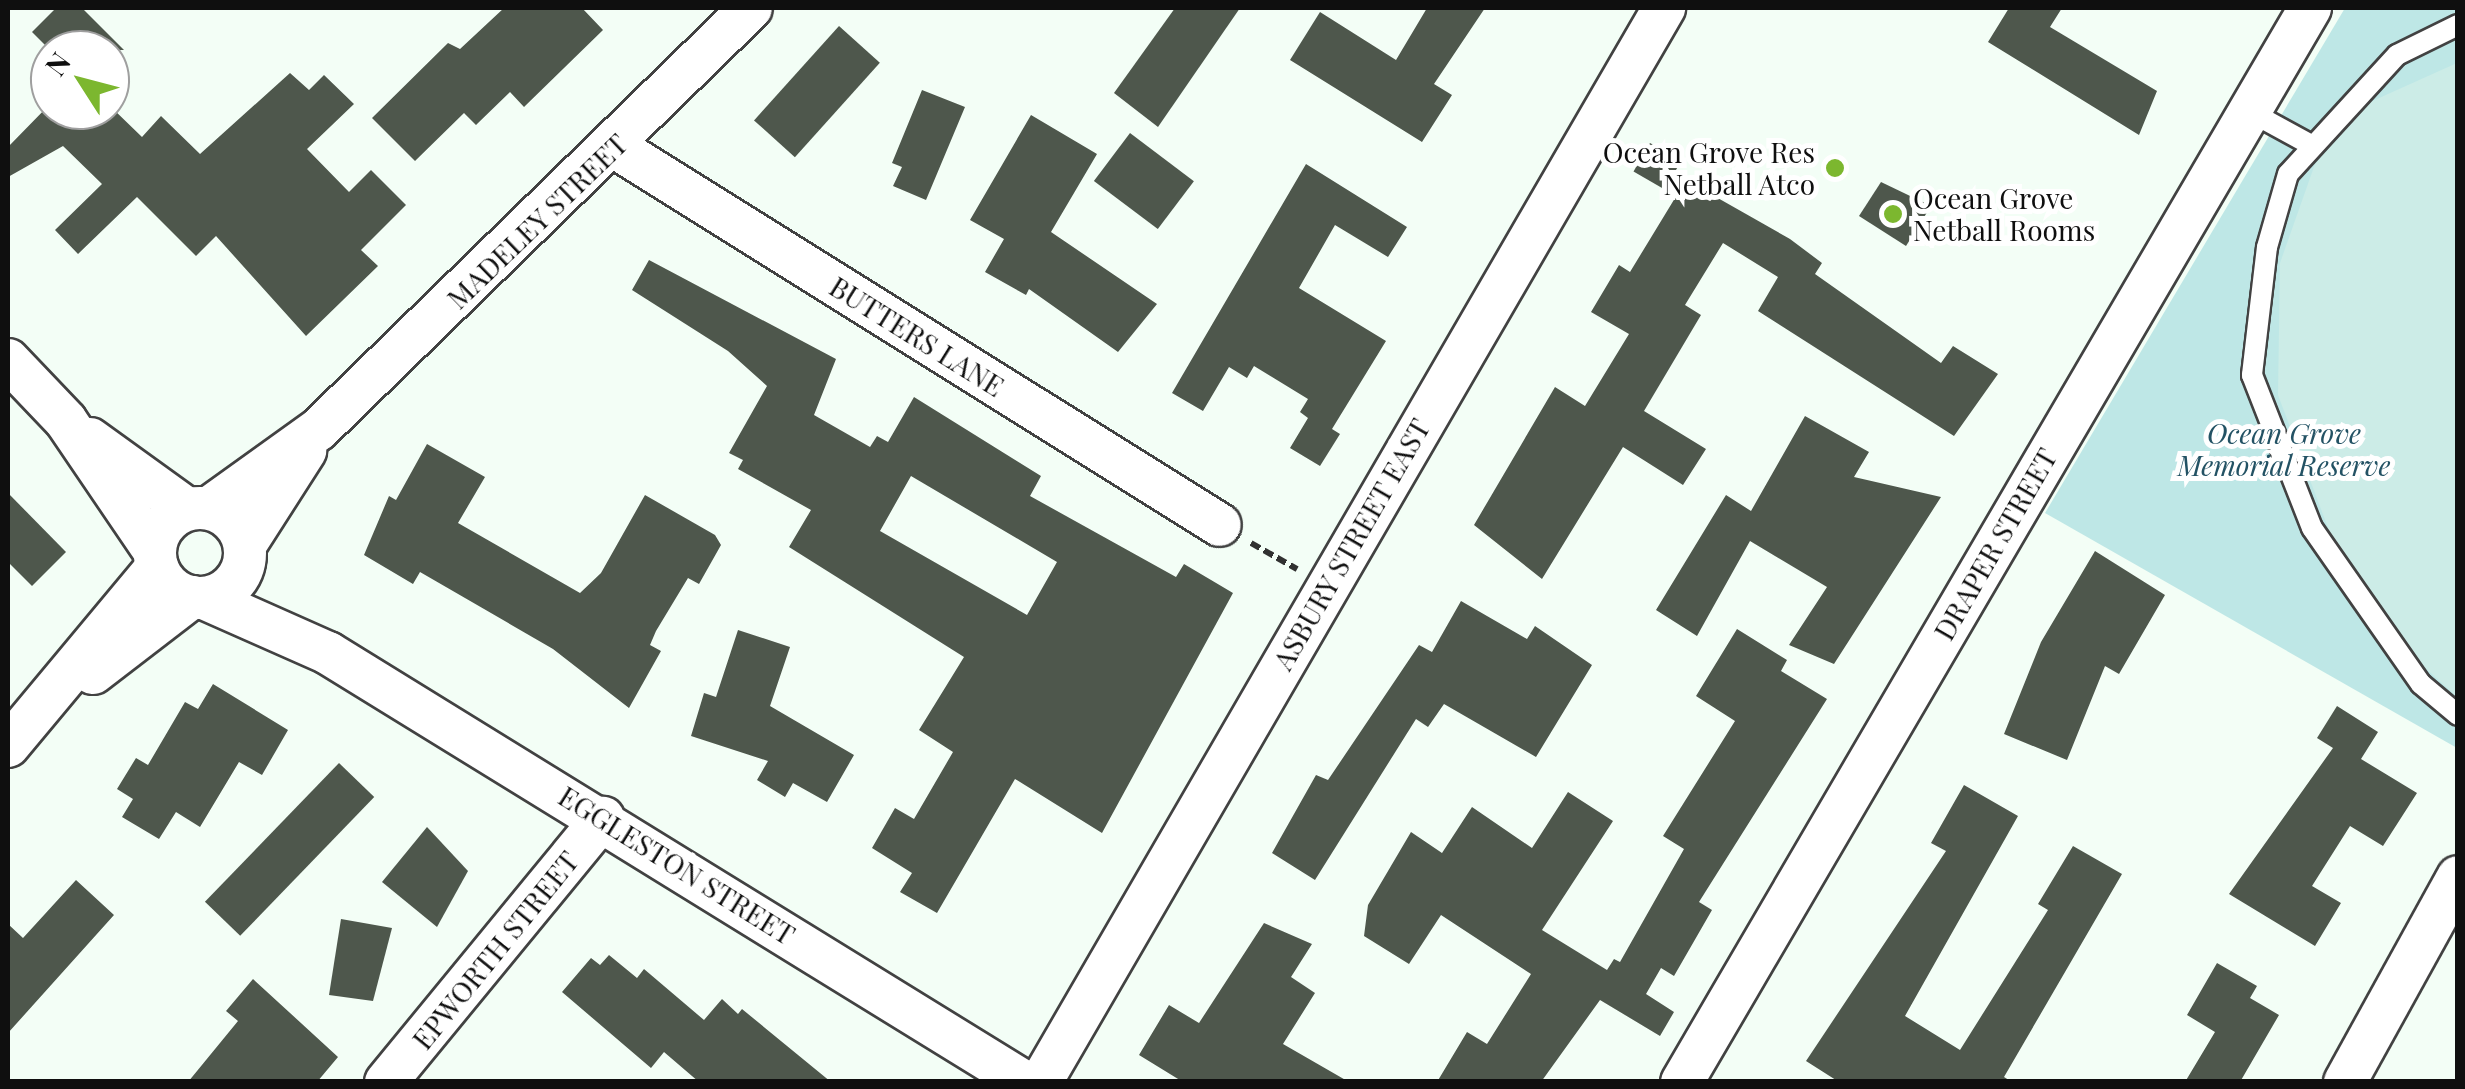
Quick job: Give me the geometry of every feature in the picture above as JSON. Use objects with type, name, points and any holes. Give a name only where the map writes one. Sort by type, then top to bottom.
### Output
[{"type":"street","name":"MADELEY STREET","points":[[198,509],[319,430],[615,147],[751,8]]},
{"type":"street","name":"ASBURY STREET EAST","points":[[1041,1082],[1664,8]]},
{"type":"street","name":"DRAPER STREET","points":[[1682,1082],[2310,8]]},
{"type":"street","name":"BUTTERS LANE","points":[[615,147],[1220,525]]},
{"type":"street","points":[[8,360],[66,421],[176,592],[198,598]]},
{"type":"street","points":[[38,715],[198,598],[235,582],[244,555],[233,521],[198,509],[66,421]]},
{"type":"street","name":"MADELEY STREET","points":[[244,555],[319,430]]},
{"type":"street","points":[[8,746],[38,715],[156,560],[164,525],[198,509]]},
{"type":"street","name":"EGGLESTON STREET","points":[[244,555],[328,652]]},
{"type":"street","name":"EGGLESTON STREET","points":[[198,598],[328,652],[603,818],[1024,1082]]},
{"type":"street","name":"EPWORTH STREET","points":[[386,1082],[603,818]]},
{"type":"street","points":[[2344,1082],[2458,878]]},
{"type":"lane","points":[[2458,25],[2397,55],[2309,144],[2288,174],[2266,247],[2252,375],[2312,528],[2421,684],[2458,714]]},
{"type":"lane","points":[[2247,110],[2309,144]]},
{"type":"path","points":[[1220,525],[1327,586]]},
{"type":"green space","name":"Ocean Grove Memorial Reserve","points":[[2345,8],[2457,8],[2457,748],[2045,513]]},
{"type":"shaded area","points":[[2457,63],[2457,697],[2410,654],[2330,533],[2278,395],[2280,263],[2315,164],[2368,103]]},
{"type":"building","points":[[56,8],[82,8],[104,30],[34,30]]},
{"type":"building","points":[[504,8],[582,8],[603,30],[524,107],[510,92],[476,125],[464,113],[415,161],[372,118],[448,43],[460,49]]},
{"type":"building","points":[[1175,8],[1240,8],[1158,127],[1114,93]]},
{"type":"building","points":[[1427,8],[1485,8],[1434,84],[1452,95],[1422,142],[1290,60],[1320,12],[1396,60]]},
{"type":"building","points":[[2009,8],[2062,8],[2050,27],[2157,91],[2139,135],[1988,42]]},
{"type":"building","points":[[839,26],[880,63],[795,157],[754,120]]},
{"type":"building","points":[[290,73],[309,90],[324,75],[354,104],[307,149],[349,192],[371,170],[406,205],[361,250],[378,266],[306,336],[216,236],[196,256],[137,197],[78,254],[55,230],[102,184],[63,146],[8,177],[8,147],[30,124],[30,130],[130,130],[130,125],[142,137],[161,116],[200,154]]},
{"type":"building","points":[[922,90],[965,107],[926,200],[893,186],[902,167],[892,163]]},
{"type":"building","points":[[1031,115],[1097,154],[1051,232],[1157,304],[1118,352],[1029,289],[1026,295],[985,272],[1004,239],[970,220]]},
{"type":"building","points":[[1130,133],[1194,181],[1158,229],[1094,181]]},
{"type":"building","points":[[1650,143],[1681,161],[1665,190],[1634,172]]},
{"type":"building","points":[[1306,164],[1407,227],[1388,257],[1335,225],[1299,288],[1386,341],[1332,429],[1340,434],[1320,466],[1290,448],[1308,418],[1300,412],[1308,399],[1254,366],[1247,378],[1229,367],[1203,411],[1172,393]]},
{"type":"building","points":[[1686,180],[1790,239],[1822,263],[1815,274],[1941,363],[1953,346],[1998,374],[1954,436],[1758,311],[1778,277],[1723,243],[1685,305],[1701,315],[1644,411],[1706,449],[1683,485],[1623,447],[1542,579],[1474,525],[1555,387],[1585,406],[1629,334],[1591,312],[1619,265],[1630,272]]},
{"type":"building","name":"Ocean Grove Netball Rooms","points":[[1881,182],[1931,206],[1906,246],[1859,216]]},
{"type":"building","points":[[649,260],[836,359],[814,415],[870,447],[877,436],[888,442],[914,397],[1041,476],[1030,496],[1176,577],[1184,564],[1233,593],[1102,833],[1015,779],[937,913],[900,892],[912,873],[872,848],[895,808],[914,819],[953,752],[919,730],[964,657],[789,547],[811,510],[738,469],[743,460],[729,453],[767,386],[728,351],[632,290]],"holes":[[[911,476],[1057,562],[1027,615],[880,531]]]},
{"type":"building","points":[[1805,416],[1869,452],[1854,477],[1941,497],[1834,664],[1789,645],[1827,587],[1750,541],[1697,636],[1656,610],[1726,495],[1751,511]]},
{"type":"building","points":[[427,444],[485,477],[458,523],[580,593],[601,573],[645,495],[715,535],[721,545],[699,584],[688,578],[656,631],[650,645],[661,651],[629,708],[553,649],[420,572],[413,584],[364,555],[389,496],[396,500]]},
{"type":"building","points":[[8,493],[66,552],[32,586],[8,562]]},
{"type":"building","points":[[2095,551],[2165,595],[2119,674],[2105,666],[2067,760],[2004,734],[2041,642]]},
{"type":"building","points":[[1461,601],[1527,639],[1535,626],[1592,665],[1536,757],[1444,704],[1428,727],[1416,719],[1315,880],[1272,853],[1316,775],[1328,780],[1419,645],[1432,652]]},
{"type":"building","points":[[1737,629],[1787,660],[1781,671],[1827,699],[1699,902],[1712,910],[1674,976],[1661,968],[1646,994],[1674,1012],[1660,1036],[1600,1000],[1541,1082],[1437,1082],[1467,1032],[1487,1044],[1531,974],[1441,915],[1409,964],[1364,936],[1368,905],[1411,832],[1442,853],[1472,807],[1532,848],[1568,792],[1613,821],[1542,930],[1607,970],[1614,959],[1620,962],[1684,849],[1663,836],[1735,721],[1696,696]]},
{"type":"building","points":[[738,630],[790,647],[770,706],[854,755],[827,802],[793,783],[785,797],[757,780],[768,761],[691,736],[704,693],[716,697]]},
{"type":"building","points":[[213,684],[288,730],[262,775],[239,762],[200,827],[176,812],[159,839],[122,817],[133,799],[117,789],[136,758],[148,765],[185,702],[198,709]]},
{"type":"building","points":[[2337,706],[2378,732],[2361,759],[2417,793],[2383,846],[2350,826],[2312,886],[2341,903],[2315,946],[2229,894],[2333,748],[2317,738]]},
{"type":"building","points":[[339,763],[374,797],[240,936],[205,902]]},
{"type":"building","points":[[1964,785],[2018,816],[1905,1016],[1960,1050],[2048,910],[2038,904],[2073,846],[2122,874],[2004,1077],[2012,1082],[1839,1082],[1806,1061],[1946,851],[1931,843]]},
{"type":"building","points":[[427,827],[468,871],[437,927],[382,882]]},
{"type":"building","points":[[76,880],[114,915],[8,1033],[8,924],[23,938]]},
{"type":"building","points":[[341,919],[392,928],[373,1001],[329,995]]},
{"type":"building","points":[[1264,923],[1312,944],[1291,977],[1315,993],[1283,1044],[1349,1082],[1183,1082],[1139,1055],[1169,1005],[1199,1023]]},
{"type":"building","points":[[609,955],[637,978],[644,969],[704,1020],[722,999],[738,1014],[742,1009],[831,1082],[699,1082],[664,1052],[651,1068],[562,992],[591,958],[600,965]]},
{"type":"building","points":[[2217,963],[2257,986],[2250,998],[2279,1015],[2240,1082],[2185,1082],[2215,1032],[2187,1015]]},
{"type":"building","points":[[253,979],[338,1057],[317,1082],[188,1082],[238,1021],[226,1011]]},
{"type":"place","name":"Ocean Grove Res Netball Atco","points":[[1835,168]]},
{"type":"place","name":"Ocean Grove Netball Rooms","points":[[1893,214]]}]
